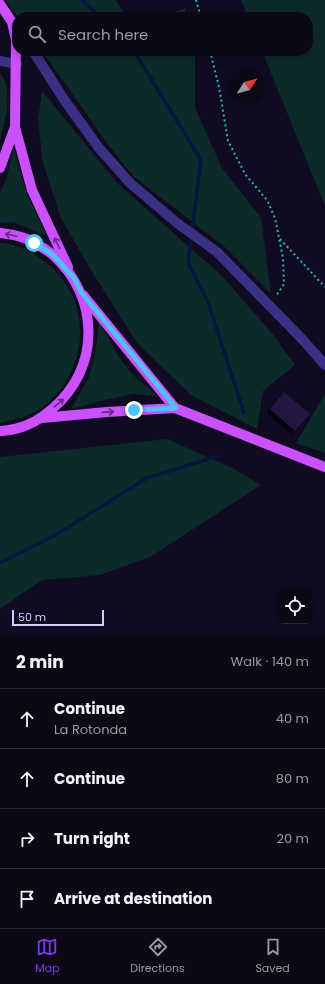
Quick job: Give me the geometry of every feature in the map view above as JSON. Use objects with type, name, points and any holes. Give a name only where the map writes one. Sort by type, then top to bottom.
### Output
[{"type":"main road","points":[[0,4],[12,23]]},
{"type":"main road","points":[[0,431],[16,429],[42,418],[64,400],[80,376],[88,348],[88,319],[81,292],[32,190],[15,127],[17,56]]},
{"type":"main road","points":[[0,168],[15,127]]},
{"type":"main road","points":[[0,233],[24,238],[52,254],[74,278]]},
{"type":"main road","points":[[81,292],[176,408]]},
{"type":"main road","points":[[42,418],[176,408],[325,468]]},
{"type":"street","points":[[35,56],[99,148],[130,183],[217,252],[270,305],[325,365]]},
{"type":"street","points":[[0,61],[17,64]]},
{"type":"path","points":[[196,0],[200,12]]},
{"type":"path","points":[[211,56],[219,86],[228,141],[245,174],[267,200],[276,218],[283,258],[284,284],[270,305]]},
{"type":"path","points":[[279,238],[325,287]]},
{"type":"green space","points":[[5,0],[116,0],[124,12],[14,12]]},
{"type":"green space","points":[[241,0],[325,0],[325,206],[264,56],[313,56],[313,12],[246,12]]},
{"type":"green space","points":[[185,8],[186,12],[175,12]]},
{"type":"green space","points":[[46,56],[195,56],[195,108],[222,168],[261,218],[271,294],[226,248],[133,176],[107,143]]},
{"type":"green space","points":[[0,73],[7,88],[7,105],[0,140]]},
{"type":"green space","points":[[42,91],[117,183],[221,275],[271,332],[295,365],[263,391],[257,429],[191,395],[137,343],[89,267],[61,218],[43,163],[38,120]]},
{"type":"green space","points":[[14,148],[26,192],[47,236],[13,222],[0,223],[0,193],[6,180]]},
{"type":"green space","points":[[0,243],[18,246],[29,251],[44,261],[60,276],[71,293],[78,312],[80,332],[78,352],[71,372],[60,389],[45,405],[35,412],[24,417],[0,423]]},
{"type":"green space","points":[[99,322],[119,357],[134,376],[157,396],[133,394],[71,409],[89,377],[95,354]]},
{"type":"green space","points":[[325,394],[325,453],[296,443]]},
{"type":"green space","points":[[167,439],[232,468],[261,485],[150,557],[100,575],[42,580],[0,609],[0,457]]},
{"type":"building","points":[[284,392],[310,414],[295,431],[270,409]]},
{"type":"waterway","points":[[82,0],[95,12]]},
{"type":"waterway","points":[[137,56],[201,160],[188,263],[208,302],[244,413]]},
{"type":"waterway","points":[[0,563],[54,536],[147,478],[218,456]]},
{"type":"route","points":[[34,243],[52,254],[74,278],[81,292],[143,370],[176,408],[134,410]]}]
